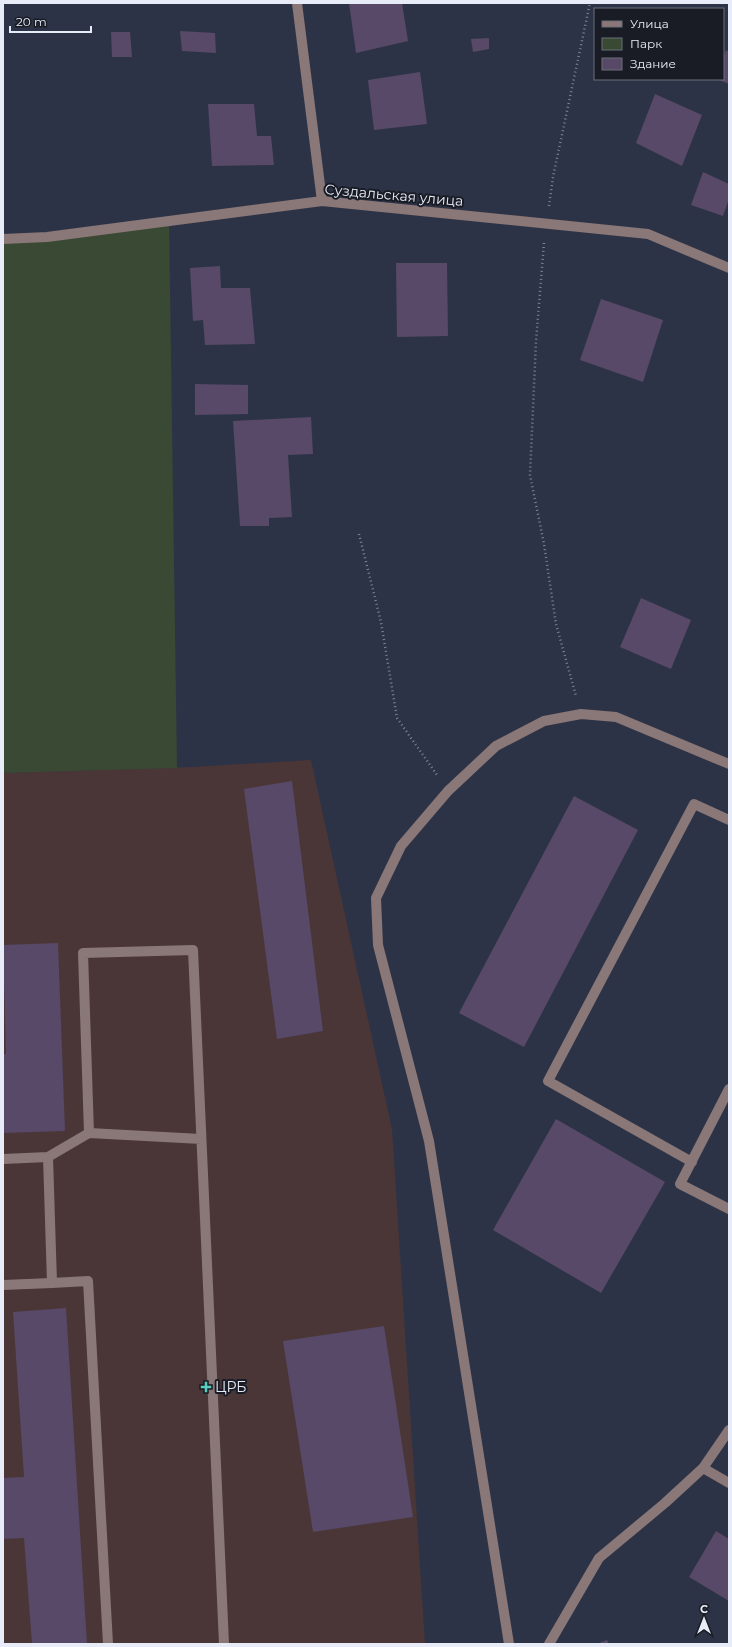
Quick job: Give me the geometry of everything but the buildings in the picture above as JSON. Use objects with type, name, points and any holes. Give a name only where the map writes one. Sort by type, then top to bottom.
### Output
[{"type":"street","points":[[297,3],[322,202]]},
{"type":"street","name":"Суздальская улица","points":[[3,239],[47,237],[322,202],[648,234],[729,268]]},
{"type":"street","points":[[509,1644],[429,1141],[378,945],[376,898],[401,846],[448,791],[496,746],[544,721],[581,714],[616,717],[729,764]]},
{"type":"street","points":[[692,1162],[548,1081],[694,804],[729,820]]},
{"type":"street","points":[[89,1133],[83,953],[192,950],[224,1644]]},
{"type":"street","points":[[729,1089],[680,1184],[729,1209]]},
{"type":"street","points":[[3,1159],[48,1157],[89,1133],[201,1139]]},
{"type":"street","points":[[48,1157],[52,1283]]},
{"type":"street","points":[[3,1285],[88,1282],[108,1644]]},
{"type":"street","points":[[549,1644],[599,1558],[665,1503],[703,1468],[729,1430]]},
{"type":"street","points":[[703,1468],[729,1483]]},
{"type":"path","points":[[581,714],[556,624],[544,544],[530,475],[536,341],[547,224],[554,170],[590,3]]},
{"type":"path","points":[[359,534],[381,622],[398,718],[448,791]]},
{"type":"shaded area","name":"ЦРБ","points":[[311,760],[392,1129],[425,1644],[3,1644],[3,773],[193,767]]},
{"type":"green space","points":[[169,221],[177,768],[3,773],[3,239]]},
{"type":"place","name":"ЦРБ","points":[[206,1387]]}]
